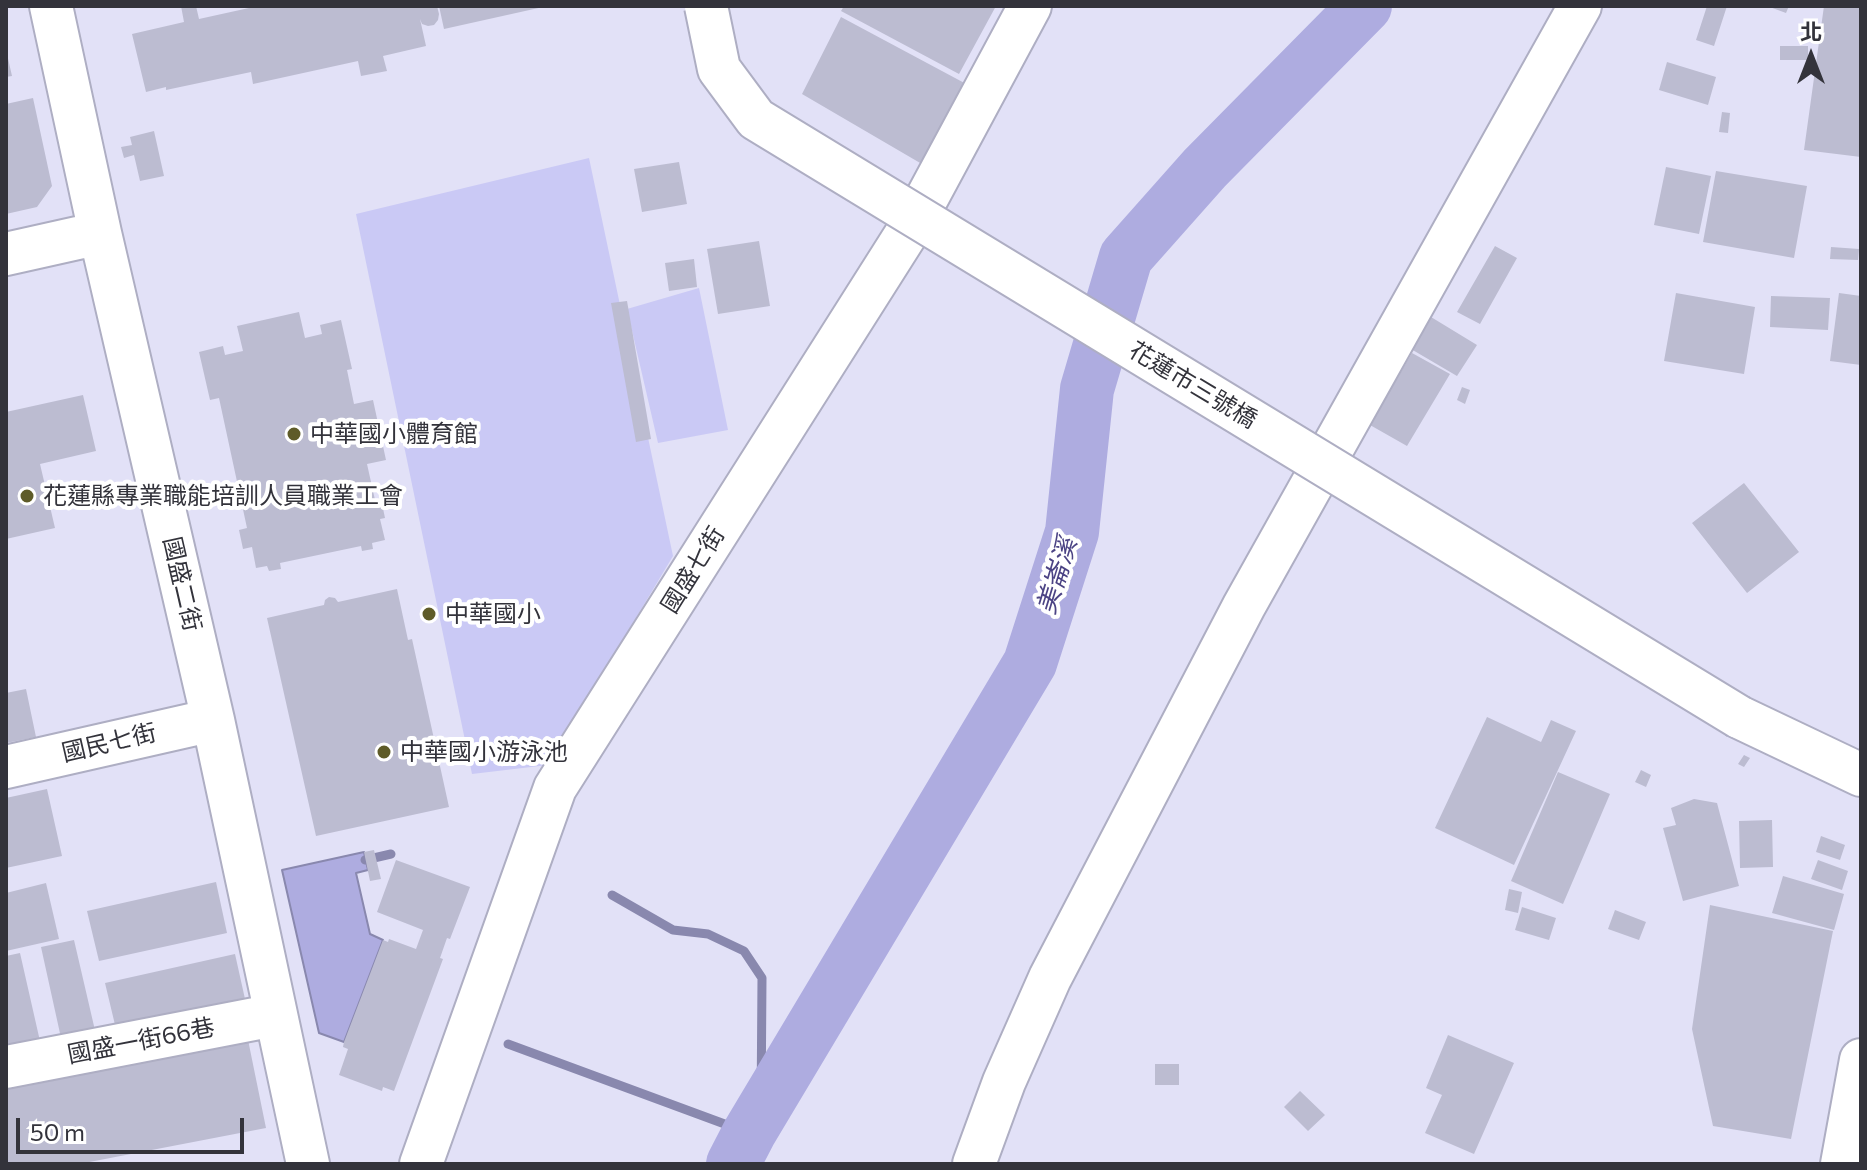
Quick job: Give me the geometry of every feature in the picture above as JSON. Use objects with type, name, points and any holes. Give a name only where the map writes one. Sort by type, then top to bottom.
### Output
[{"type":"street","name":"國盛二街","points":[[51,6],[100,233],[213,720],[307,1164]]},
{"type":"street","name":"花蓮市三號橋","points":[[706,6],[719,69],[756,119],[1739,717],[1861,775]]},
{"type":"street","name":"國盛七街","points":[[421,1164],[555,788],[915,220],[1030,6]]},
{"type":"street","points":[[974,1164],[1004,1082],[1050,978],[1229,633],[1580,6]]},
{"type":"street","points":[[6,254],[100,233]]},
{"type":"street","name":"國民七街","points":[[6,767],[213,720]]},
{"type":"street","name":"國盛一街66巷","points":[[6,1067],[275,1015]]},
{"type":"street","points":[[1842,1164],[1861,1060]]},
{"type":"shaded area","points":[[589,158],[673,556],[548,765],[472,774],[356,214]]},
{"type":"shaded area","points":[[699,288],[728,430],[658,443],[627,309]]},
{"type":"shaded area","points":[[364,852],[368,870],[356,873],[370,934],[383,940],[344,1042],[319,1033],[282,870]]},
{"type":"building","points":[[181,6],[196,6],[199,19],[258,6],[437,6],[439,14],[434,25],[422,24],[420,19],[426,46],[383,56],[387,71],[361,76],[358,61],[253,84],[251,72],[146,92],[132,34],[184,22]]},
{"type":"building","points":[[439,6],[542,6],[543,7],[444,29]]},
{"type":"building","points":[[844,6],[996,6],[959,74],[841,11]]},
{"type":"building","points":[[1707,6],[1727,6],[1714,46],[1696,40]]},
{"type":"building","points":[[1767,6],[1789,6],[1786,13]]},
{"type":"building","points":[[1824,6],[1861,6],[1861,157],[1804,150]]},
{"type":"building","points":[[841,17],[970,86],[927,167],[802,94]]},
{"type":"building","points":[[1780,46],[1808,46],[1808,60],[1780,60]]},
{"type":"building","points":[[6,55],[12,76],[6,77]]},
{"type":"building","points":[[1667,62],[1716,77],[1708,105],[1659,90]]},
{"type":"building","points":[[33,98],[52,186],[37,207],[6,214],[6,104]]},
{"type":"building","points":[[1722,112],[1730,113],[1728,133],[1719,132]]},
{"type":"building","points":[[154,131],[164,176],[140,181],[134,155],[124,158],[121,147],[132,145],[130,137]]},
{"type":"building","points":[[679,162],[687,204],[642,212],[634,169]]},
{"type":"building","points":[[1666,167],[1711,176],[1699,234],[1654,225]]},
{"type":"building","points":[[1716,171],[1807,186],[1794,258],[1703,242]]},
{"type":"building","points":[[759,241],[770,306],[718,314],[707,249]]},
{"type":"building","points":[[1495,246],[1517,258],[1480,324],[1457,312]]},
{"type":"building","points":[[1831,247],[1859,249],[1858,260],[1830,259]]},
{"type":"building","points":[[694,259],[697,287],[669,291],[665,263]]},
{"type":"building","points":[[1676,293],[1755,307],[1744,374],[1664,361]]},
{"type":"building","points":[[1839,293],[1861,296],[1861,365],[1830,361]]},
{"type":"building","points":[[1771,296],[1830,298],[1828,330],[1770,327]]},
{"type":"building","points":[[627,301],[651,439],[636,442],[611,303]]},
{"type":"building","name":"中華國小體育館","points":[[299,312],[305,338],[322,334],[320,325],[341,320],[352,369],[347,370],[354,404],[373,400],[386,460],[367,464],[375,500],[381,499],[385,518],[380,519],[385,540],[372,543],[373,549],[362,551],[361,546],[280,563],[281,569],[269,571],[267,566],[256,568],[252,547],[243,549],[239,530],[247,528],[219,398],[210,400],[199,352],[223,346],[225,355],[243,351],[237,326]]},
{"type":"building","points":[[1431,317],[1477,345],[1457,376],[1411,349]]},
{"type":"building","points":[[1412,353],[1450,374],[1407,446],[1370,425]]},
{"type":"building","points":[[1462,387],[1470,390],[1465,404],[1457,400]]},
{"type":"building","name":"花蓮縣專業職能培訓人員職業工會","points":[[83,395],[96,451],[40,464],[55,528],[6,539],[6,412]]},
{"type":"building","points":[[1744,483],[1799,552],[1747,593],[1692,523]]},
{"type":"building","points":[[397,589],[408,640],[412,639],[449,807],[316,836],[267,618],[324,605],[329,597],[338,602]]},
{"type":"building","points":[[26,689],[36,737],[6,743],[6,693]]},
{"type":"building","points":[[1487,717],[1541,742],[1551,720],[1576,731],[1514,865],[1435,828]]},
{"type":"building","points":[[1744,755],[1750,758],[1744,767],[1738,764]]},
{"type":"building","points":[[1641,770],[1651,775],[1646,787],[1635,782]]},
{"type":"building","points":[[1558,772],[1610,794],[1563,904],[1511,881]]},
{"type":"building","points":[[47,789],[62,856],[6,868],[6,798]]},
{"type":"building","points":[[1694,799],[1717,803],[1739,886],[1683,901],[1663,828],[1676,825],[1671,808]]},
{"type":"building","points":[[1772,820],[1773,867],[1740,868],[1739,821]]},
{"type":"building","points":[[1821,836],[1845,845],[1840,860],[1816,852]]},
{"type":"building","points":[[374,850],[381,879],[370,881],[364,852]]},
{"type":"building","points":[[396,860],[470,887],[450,939],[447,938],[440,958],[443,959],[394,1091],[383,1087],[382,1091],[339,1075],[348,1049],[343,1047],[344,1042],[383,940],[388,942],[389,939],[416,949],[423,930],[377,912]]},
{"type":"building","points":[[1818,860],[1848,871],[1842,890],[1811,879]]},
{"type":"building","points":[[1783,876],[1844,894],[1834,930],[1772,913]]},
{"type":"building","points":[[216,882],[227,933],[99,961],[87,911]]},
{"type":"building","points":[[46,883],[59,939],[6,951],[6,893]]},
{"type":"building","points":[[1509,889],[1522,892],[1518,913],[1505,910]]},
{"type":"building","points":[[1710,905],[1833,931],[1791,1139],[1713,1126],[1692,1029]]},
{"type":"building","points":[[1522,907],[1556,918],[1549,940],[1515,930]]},
{"type":"building","points":[[1615,910],[1646,922],[1639,940],[1608,929]]},
{"type":"building","points":[[74,940],[97,1039],[63,1047],[41,947]]},
{"type":"building","points":[[20,953],[42,1050],[6,1058],[6,956]]},
{"type":"building","points":[[235,954],[245,999],[116,1029],[105,983]]},
{"type":"building","points":[[246,1030],[266,1128],[79,1164],[6,1164],[6,1078]]},
{"type":"building","points":[[1448,1035],[1514,1063],[1474,1154],[1425,1133],[1442,1095],[1426,1088]]},
{"type":"building","points":[[1155,1064],[1179,1064],[1179,1085],[1155,1085]]},
{"type":"building","points":[[1300,1091],[1325,1115],[1308,1131],[1284,1107]]},
{"type":"waterway","name":"美崙溪","points":[[733,1164],[1030,663],[1072,532],[1087,389],[1126,257],[1205,168],[1365,6]]},
{"type":"waterway","points":[[365,860],[391,854]]},
{"type":"waterway","points":[[612,895],[673,930],[708,934],[744,951],[762,978],[761,1113]]},
{"type":"waterway","points":[[508,1044],[749,1133]]},
{"type":"place","name":"中華國小體育館","points":[[294,434]]},
{"type":"place","name":"花蓮縣專業職能培訓人員職業工會","points":[[27,496]]},
{"type":"place","name":"中華國小","points":[[429,614]]},
{"type":"place","name":"中華國小游泳池","points":[[384,752]]}]
